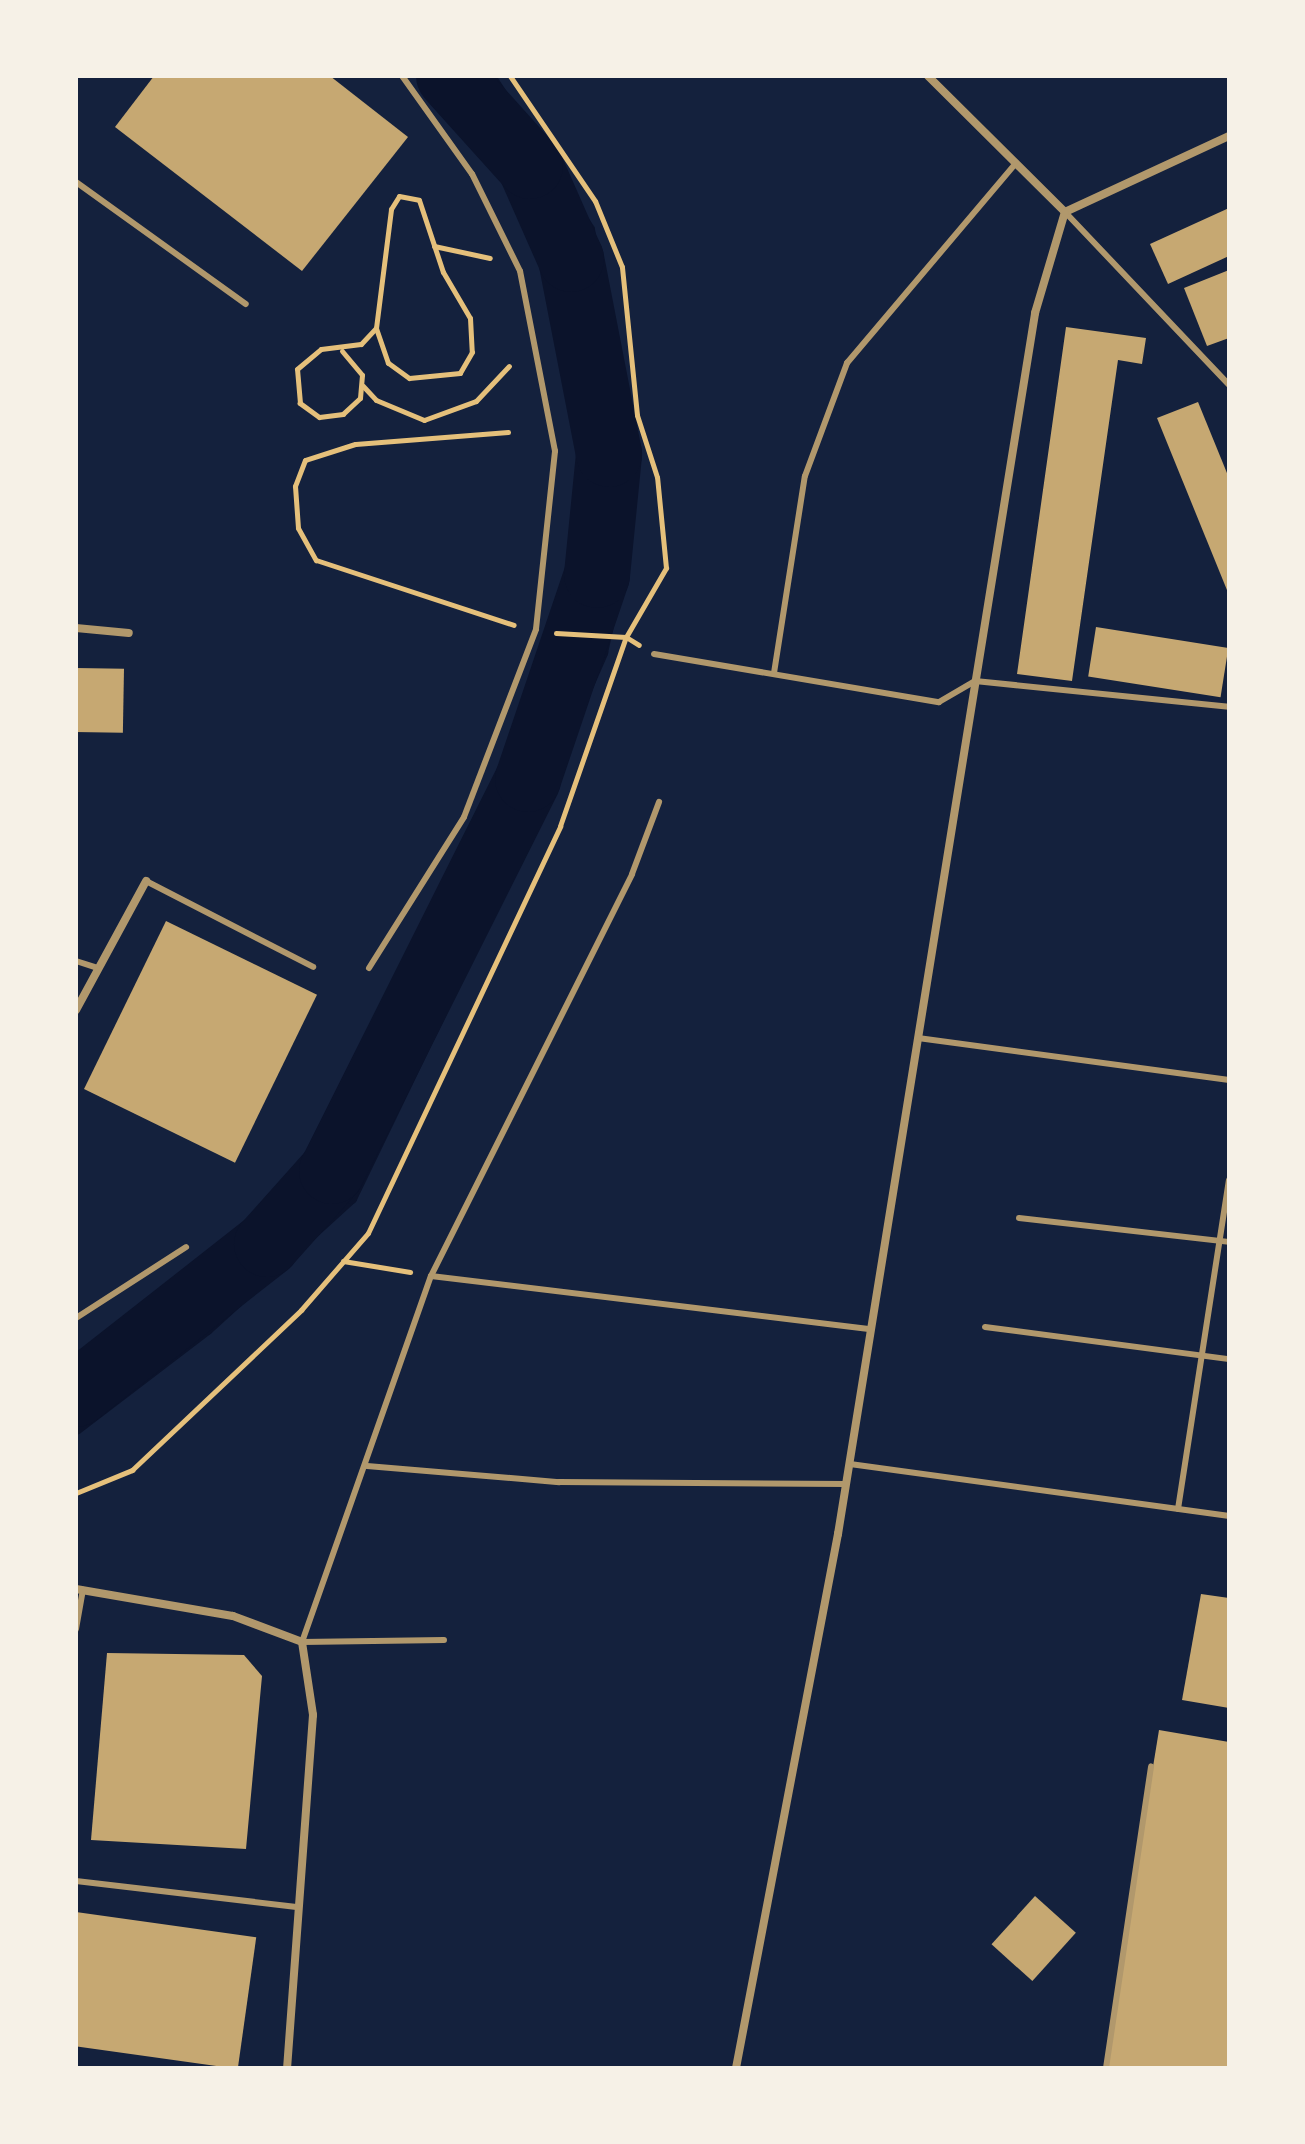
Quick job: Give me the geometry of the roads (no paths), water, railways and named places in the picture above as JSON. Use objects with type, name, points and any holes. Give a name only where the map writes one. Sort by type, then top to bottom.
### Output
[{"type":"street","points":[[928,76],[1065,212]]},
{"type":"street","points":[[736,2068],[850,1464],[1035,313],[1065,212],[1229,136]]},
{"type":"street","points":[[76,628],[129,633]]},
{"type":"street","points":[[76,1010],[95,967],[146,881]]},
{"type":"street","points":[[79,1590],[233,1616],[302,1642],[313,1715],[296,1907],[287,2068]]},
{"type":"lane","points":[[369,968],[464,817],[536,629],[555,451],[520,271],[472,174],[402,76]]},
{"type":"lane","points":[[774,673],[805,476],[847,363],[1016,163]]},
{"type":"lane","points":[[76,182],[246,304]]},
{"type":"lane","points":[[1065,212],[1229,385]]},
{"type":"lane","points":[[654,654],[939,702],[975,681],[1229,707]]},
{"type":"lane","points":[[444,1640],[302,1642],[367,1466],[431,1276],[632,874],[659,802]]},
{"type":"lane","points":[[146,881],[313,967]]},
{"type":"lane","points":[[76,961],[95,967]]},
{"type":"lane","points":[[918,1038],[1229,1080]]},
{"type":"lane","points":[[1178,1509],[1229,1180]]},
{"type":"lane","points":[[1019,1218],[1229,1242]]},
{"type":"lane","points":[[76,1318],[186,1247]]},
{"type":"lane","points":[[431,1276],[871,1329]]},
{"type":"lane","points":[[985,1327],[1229,1359]]},
{"type":"lane","points":[[850,1464],[1229,1516]]},
{"type":"lane","points":[[367,1466],[559,1482],[846,1484]]},
{"type":"lane","points":[[76,1629],[79,1590]]},
{"type":"lane","points":[[1106,2068],[1151,1766]]},
{"type":"lane","points":[[76,1881],[296,1907]]},
{"type":"waterway","points":[[76,1394],[267,1244],[332,1171],[528,779],[597,575],[609,454],[571,259],[530,166],[449,76]]},
{"type":"waterway","points":[[76,1429],[207,1329],[351,1198],[483,925],[602,652],[626,544],[624,434],[589,229],[490,76]]}]
